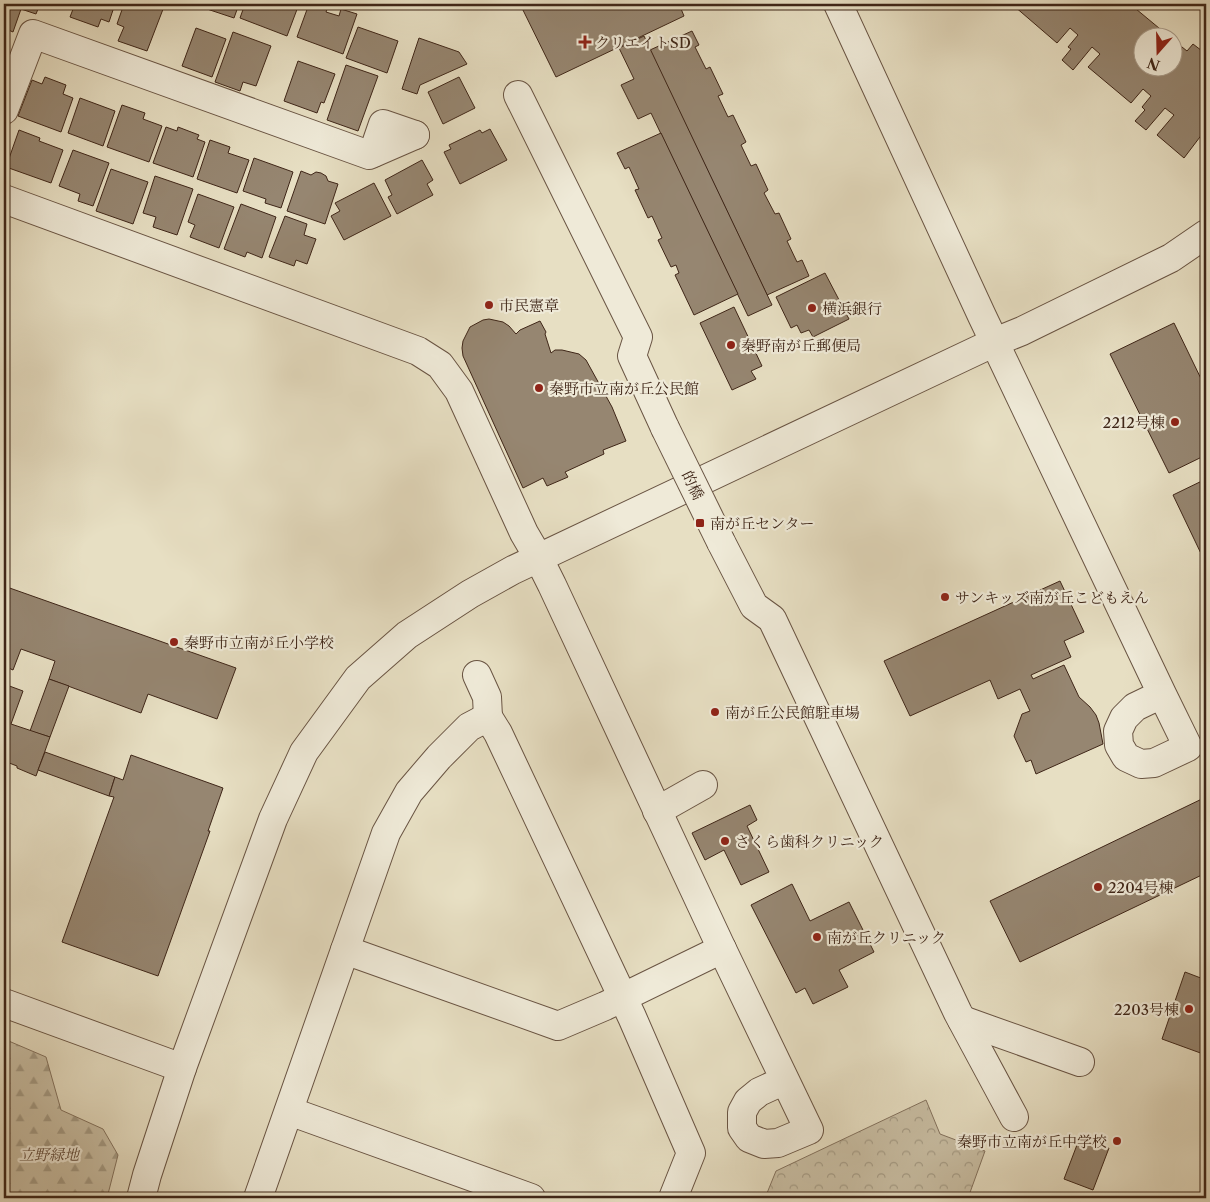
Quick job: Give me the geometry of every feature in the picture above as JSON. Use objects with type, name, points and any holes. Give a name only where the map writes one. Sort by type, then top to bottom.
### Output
[{"type":"street","points":[[838,4],[995,342],[1162,694]]},
{"type":"street","points":[[4,110],[32,34],[368,155],[373,153]]},
{"type":"street","name":"的橋","points":[[518,95],[638,337],[632,356],[664,428],[754,606],[777,608],[962,1020]]},
{"type":"street","points":[[4,199],[411,348],[440,365],[459,391],[524,533],[538,558],[785,1080]]},
{"type":"street","points":[[141,1198],[146,1175],[182,1068],[273,819],[304,752],[358,678],[408,635],[470,594],[513,570],[995,342],[1022,331],[1171,258],[1206,234]]},
{"type":"street","points":[[477,675],[487,697],[488,717],[498,732],[623,998],[691,1153],[673,1198]]},
{"type":"street","points":[[258,1198],[386,834],[409,792],[439,757],[469,727],[488,717]]},
{"type":"street","points":[[657,811],[703,785]]},
{"type":"street","points":[[346,950],[558,1026],[623,998],[722,949]]},
{"type":"street","points":[[4,1003],[182,1068]]},
{"type":"street","points":[[962,1020],[1080,1062]]},
{"type":"street","points":[[962,1020],[1014,1117]]},
{"type":"street","points":[[290,1110],[531,1198]]},
{"type":"green space","name":"立野緑地","points":[[4,1039],[46,1057],[61,1110],[103,1129],[118,1155],[107,1198],[4,1198]]},
{"type":"green space","points":[[926,1100],[940,1134],[985,1151],[968,1198],[765,1198],[776,1171]]},
{"type":"building","points":[[4,4],[40,4],[36,14],[21,9],[13,32],[4,28]]},
{"type":"building","points":[[75,4],[115,4],[109,22],[101,19],[98,27],[70,17]]},
{"type":"building","points":[[124,4],[165,4],[147,51],[118,41],[124,27],[117,24]]},
{"type":"building","points":[[205,4],[239,4],[234,18],[204,8]]},
{"type":"building","points":[[245,4],[299,4],[287,36],[240,18]]},
{"type":"building","points":[[309,4],[328,7],[326,12],[339,16],[341,9],[357,14],[343,54],[297,37]]},
{"type":"building","name":"クリエイトSD","points":[[520,4],[679,4],[684,16],[556,77]]},
{"type":"building","points":[[1016,4],[1130,4],[1159,28],[1132,28],[1132,78],[1182,78],[1182,47],[1187,51],[1193,44],[1206,54],[1206,129],[1184,158],[1157,135],[1174,115],[1165,108],[1146,130],[1135,121],[1145,110],[1142,107],[1151,96],[1143,89],[1131,103],[1088,67],[1100,54],[1092,47],[1073,70],[1062,60],[1071,49],[1068,47],[1078,35],[1070,28],[1057,43],[1014,6]]},
{"type":"building","points":[[358,27],[398,41],[387,73],[346,58]]},
{"type":"building","points":[[196,28],[226,39],[212,77],[182,66]]},
{"type":"building","points":[[692,31],[699,45],[695,47],[706,69],[710,67],[723,94],[718,96],[728,117],[733,115],[746,142],[741,145],[751,166],[756,164],[768,190],[764,193],[775,214],[779,213],[791,239],[787,241],[797,262],[802,260],[809,276],[767,295],[650,50]]},
{"type":"building","points":[[233,32],[271,46],[256,86],[243,82],[240,91],[215,82]]},
{"type":"building","points":[[644,36],[772,305],[748,316],[651,113],[638,119],[621,85],[634,79],[619,48]]},
{"type":"building","points":[[419,38],[459,52],[467,64],[420,85],[417,94],[402,89]]},
{"type":"building","points":[[298,61],[335,74],[324,103],[321,102],[317,113],[284,101]]},
{"type":"building","points":[[346,65],[378,76],[358,131],[327,120]]},
{"type":"building","points":[[45,77],[66,85],[63,94],[73,98],[61,132],[18,116],[32,80],[42,84]]},
{"type":"building","points":[[459,77],[475,108],[443,124],[428,92]]},
{"type":"building","points":[[80,98],[115,111],[103,146],[68,133]]},
{"type":"building","points":[[122,105],[145,113],[143,119],[162,126],[149,162],[107,147]]},
{"type":"building","points":[[166,127],[177,131],[178,127],[199,135],[197,139],[205,142],[193,177],[153,163]]},
{"type":"building","points":[[490,129],[507,160],[460,184],[444,152],[451,149],[449,145],[480,130],[482,133]]},
{"type":"building","points":[[19,130],[40,138],[39,141],[63,150],[51,183],[6,167]]},
{"type":"building","points":[[661,133],[738,294],[694,315],[675,275],[679,273],[676,265],[671,267],[658,240],[662,238],[652,216],[648,218],[635,190],[639,189],[629,167],[625,169],[617,153]]},
{"type":"building","points":[[210,140],[230,147],[228,153],[249,160],[237,193],[197,179]]},
{"type":"building","points":[[73,150],[109,163],[93,206],[78,201],[80,194],[59,186]]},
{"type":"building","points":[[254,158],[293,172],[281,208],[265,203],[266,199],[243,191]]},
{"type":"building","points":[[422,160],[433,180],[427,184],[433,195],[397,214],[388,197],[392,195],[385,180]]},
{"type":"building","points":[[111,169],[148,182],[133,224],[96,211]]},
{"type":"building","points":[[301,171],[311,175],[316,172],[321,173],[326,176],[328,181],[338,184],[325,224],[287,211]]},
{"type":"building","points":[[155,176],[193,189],[177,235],[153,227],[156,217],[143,213]]},
{"type":"building","points":[[374,183],[391,216],[344,240],[331,216],[340,211],[335,203]]},
{"type":"building","points":[[198,194],[234,207],[219,248],[190,237],[195,225],[188,222]]},
{"type":"building","points":[[241,204],[276,217],[262,258],[247,252],[245,257],[224,249]]},
{"type":"building","points":[[285,216],[307,224],[304,235],[316,239],[307,264],[296,260],[294,266],[269,257]]},
{"type":"building","name":"横浜銀行","points":[[825,273],[849,319],[813,337],[809,330],[801,333],[797,325],[791,328],[776,297]]},
{"type":"building","name":"秦野南が丘郵便局","points":[[734,307],[762,366],[751,371],[756,379],[732,390],[700,323]]},
{"type":"building","name":"秦野市立南が丘公民館","points":[[489,319],[503,322],[516,334],[520,330],[540,321],[546,332],[551,353],[555,350],[562,350],[579,354],[586,360],[612,407],[626,441],[603,450],[604,454],[565,472],[568,477],[547,486],[543,478],[523,488],[463,356],[463,341],[470,327]]},
{"type":"building","name":"2212号棟","points":[[1174,323],[1206,389],[1206,455],[1169,473],[1110,354]]},
{"type":"building","points":[[1206,479],[1206,564],[1173,495]]},
{"type":"building","points":[[1060,581],[1084,632],[1064,641],[1071,657],[1031,675],[1033,679],[1064,665],[1079,697],[1096,715],[1103,744],[1036,774],[1031,760],[1026,762],[1014,736],[1022,714],[1030,711],[1020,689],[998,699],[990,680],[910,716],[884,661]]},
{"type":"building","points":[[4,586],[236,668],[217,719],[148,694],[141,713],[49,679],[55,661],[21,649],[13,670],[4,666]]},
{"type":"building","points":[[49,679],[69,686],[50,737],[30,731]]},
{"type":"building","points":[[4,684],[23,691],[11,724],[50,737],[36,776],[4,761]]},
{"type":"building","points":[[45,752],[115,777],[109,796],[38,770]]},
{"type":"building","points":[[131,755],[223,788],[208,831],[210,831],[158,976],[62,942],[114,797],[109,796],[115,777],[123,780]]},
{"type":"building","name":"2204号棟","points":[[1206,797],[1206,873],[1020,962],[990,901]]},
{"type":"building","name":"さくら歯科クリニック","points":[[750,805],[757,820],[747,826],[769,872],[741,885],[724,850],[705,860],[692,833]]},
{"type":"building","name":"南が丘クリニック","points":[[792,884],[810,921],[849,902],[874,952],[839,970],[848,987],[813,1004],[805,988],[796,993],[751,905]]},
{"type":"building","name":"2203号棟","points":[[1185,972],[1206,980],[1206,1055],[1162,1039]]},
{"type":"building","points":[[1080,1137],[1109,1148],[1093,1190],[1064,1179]]},
{"type":"place","name":"クリエイトSD","points":[[585,42]]},
{"type":"place","name":"市民憲章","points":[[489,305]]},
{"type":"place","name":"横浜銀行","points":[[812,308]]},
{"type":"place","name":"秦野南が丘郵便局","points":[[731,345]]},
{"type":"place","name":"秦野市立南が丘公民館","points":[[539,388]]},
{"type":"place","name":"2212号棟","points":[[1175,422]]},
{"type":"place","name":"南が丘センター","points":[[700,523]]},
{"type":"place","name":"サンキッズ南が丘こどもえん","points":[[945,597]]},
{"type":"place","name":"秦野市立南が丘小学校","points":[[174,642]]},
{"type":"place","name":"南が丘公民館駐車場","points":[[715,712]]},
{"type":"place","name":"さくら歯科クリニック","points":[[725,841]]},
{"type":"place","name":"2204号棟","points":[[1098,887]]},
{"type":"place","name":"南が丘クリニック","points":[[817,937]]},
{"type":"place","name":"2203号棟","points":[[1189,1009]]},
{"type":"place","name":"秦野市立南が丘中学校","points":[[1117,1141]]}]
